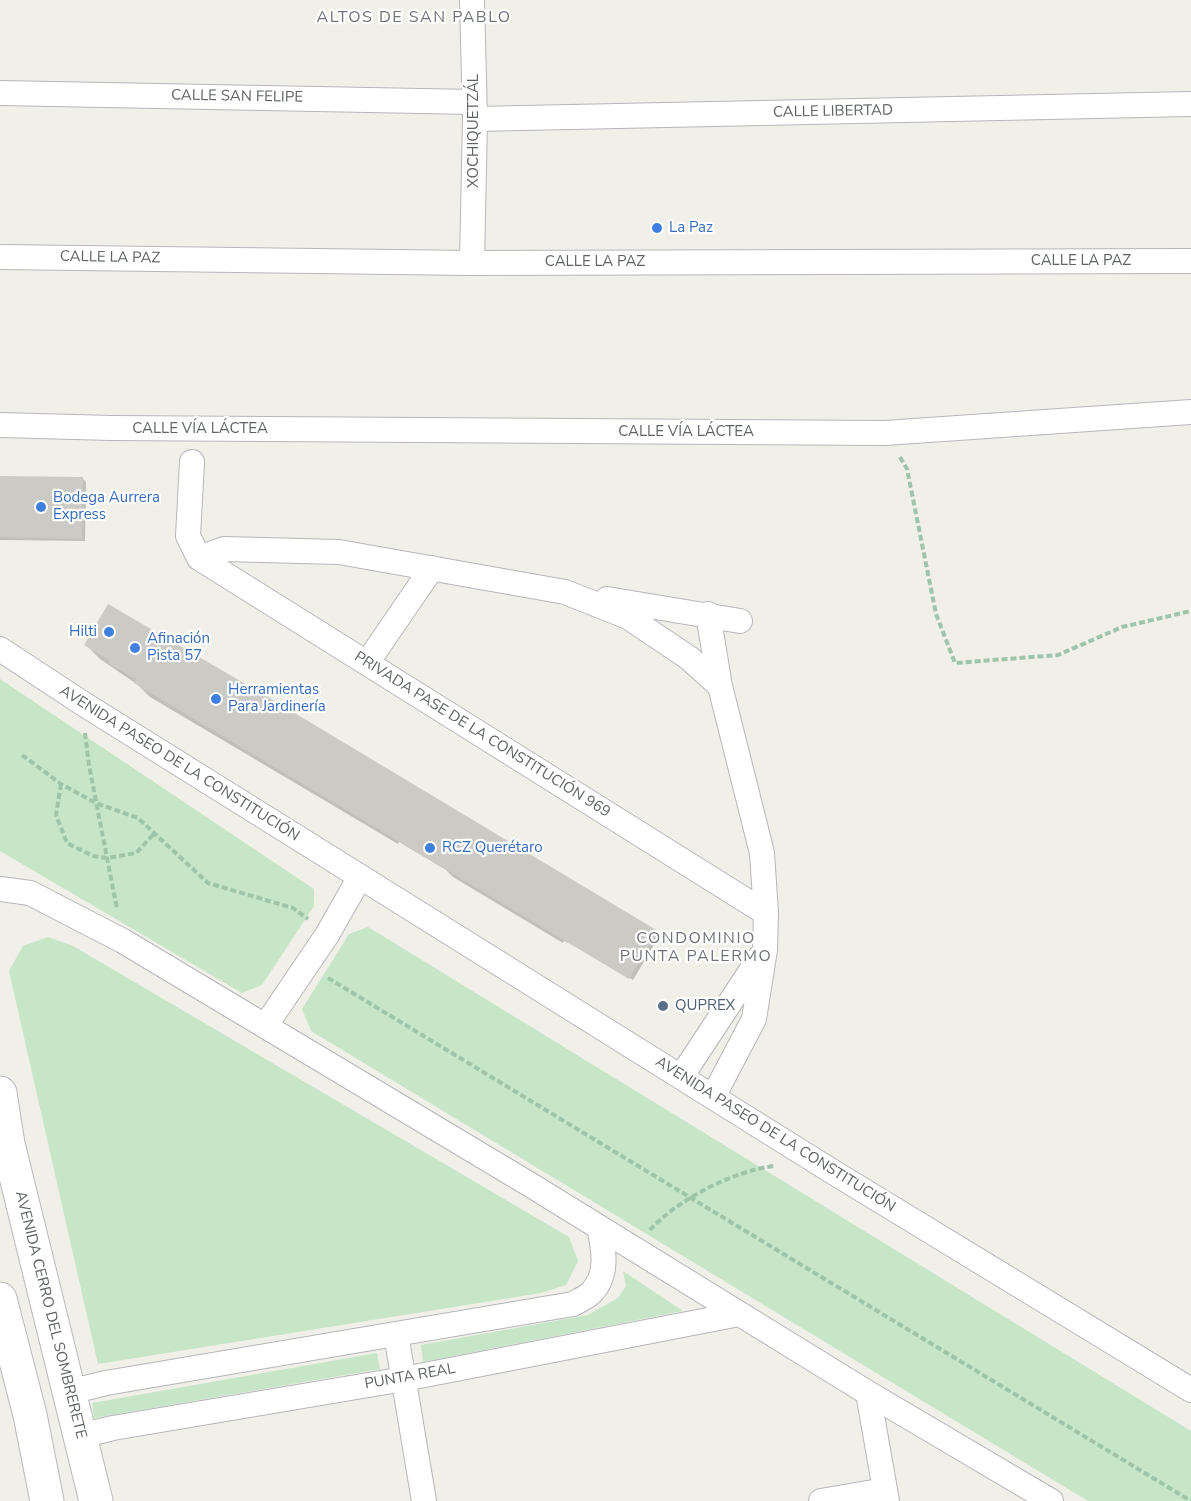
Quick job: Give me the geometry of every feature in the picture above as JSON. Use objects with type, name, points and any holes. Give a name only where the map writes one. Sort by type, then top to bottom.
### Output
[{"type":"main road","name":"AVENIDA CERRO DEL SOMBRERETE","points":[[0,1093],[8,1144],[96,1501]]},
{"type":"main road","points":[[0,1299],[30,1415],[47,1501]]},
{"type":"street","name":"XOCHIQUETZÁL","points":[[472,0],[475,110],[472,262]]},
{"type":"street","name":"CALLE SAN FELIPE","points":[[0,93],[475,110]]},
{"type":"street","name":"CALLE LIBERTAD","points":[[475,110],[1191,104]]},
{"type":"street","name":"CALLE LA PAZ","points":[[0,257],[472,262],[1191,261]]},
{"type":"street","name":"CALLE VÍA LÁCTEA","points":[[0,425],[123,428],[885,433],[1191,412]]},
{"type":"street","points":[[192,462],[188,536],[199,558],[224,549],[339,552],[740,621]]},
{"type":"street","name":"PRIVADA PASE DE LA CONSTITUCIÓN 969","points":[[199,558],[766,912]]},
{"type":"street","points":[[367,663],[432,568]]},
{"type":"street","points":[[565,592],[628,617],[689,658],[720,686]]},
{"type":"street","points":[[708,614],[720,686],[762,853],[766,912],[765,950],[754,1019],[713,1097]]},
{"type":"street","name":"AVENIDA PASEO DE LA CONSTITUCIÓN","points":[[0,649],[73,698],[713,1097],[1191,1390]]},
{"type":"street","points":[[266,1025],[327,935],[360,877]]},
{"type":"street","points":[[0,889],[30,893],[123,941],[599,1227],[868,1394],[1051,1501]]},
{"type":"street","points":[[681,1077],[765,950]]},
{"type":"street","points":[[69,1392],[106,1383],[573,1304],[590,1294],[600,1278],[604,1264],[604,1249],[599,1227]]},
{"type":"street","name":"PUNTA REAL","points":[[80,1436],[113,1428],[404,1379],[739,1314]]},
{"type":"street","points":[[396,1334],[424,1501]]},
{"type":"street","points":[[821,1501],[886,1496],[868,1394]]},
{"type":"path","points":[[885,433],[907,469],[936,614],[955,663],[1058,655],[1122,627],[1191,611]]},
{"type":"path","points":[[22,755],[61,784],[96,803],[138,818],[208,883],[293,908],[327,935]]},
{"type":"path","points":[[89,765],[123,941]]},
{"type":"path","points":[[61,784],[56,815],[67,843],[93,856],[107,858],[136,853],[155,833]]},
{"type":"path","points":[[330,980],[1191,1501]]},
{"type":"path","points":[[633,1249],[658,1221],[704,1190],[756,1168],[815,1160]]},
{"type":"green space","points":[[0,679],[314,889],[314,906],[262,985],[242,993],[0,851]]},
{"type":"green space","points":[[368,927],[1191,1431],[1191,1501],[1088,1501],[311,1031],[302,1009],[349,934]]},
{"type":"green space","points":[[48,937],[73,946],[569,1237],[578,1261],[566,1285],[541,1293],[98,1364],[9,971],[23,946]]},
{"type":"green space","points":[[623,1271],[683,1311],[423,1362],[421,1345],[588,1315],[618,1298],[626,1286]]},
{"type":"green space","points":[[377,1353],[380,1369],[94,1418],[92,1403]]},
{"type":"building","name":"Bodega Aurrera Express","points":[[0,476],[83,477],[82,539],[0,537]]},
{"type":"building","points":[[108,604],[273,700],[658,931],[629,979],[134,683],[136,679],[108,663],[109,660],[84,645]]},
{"type":"place","name":"La Paz","points":[[657,228]]},
{"type":"place","name":"Bodega Aurrera Express","points":[[41,507]]},
{"type":"place","name":"Hilti","points":[[109,632]]},
{"type":"place","name":"Afinación Pista 57","points":[[135,648]]},
{"type":"place","name":"Herramientas Para Jardinería","points":[[216,699]]},
{"type":"place","name":"RCZ Querétaro","points":[[430,848]]},
{"type":"place","name":"QUPREX","points":[[663,1006]]},
{"type":"district","name":"ALTOS DE SAN PABLO","points":[[414,18]]},
{"type":"district","name":"CONDOMINIO PUNTA PALERMO","points":[[696,948]]}]
